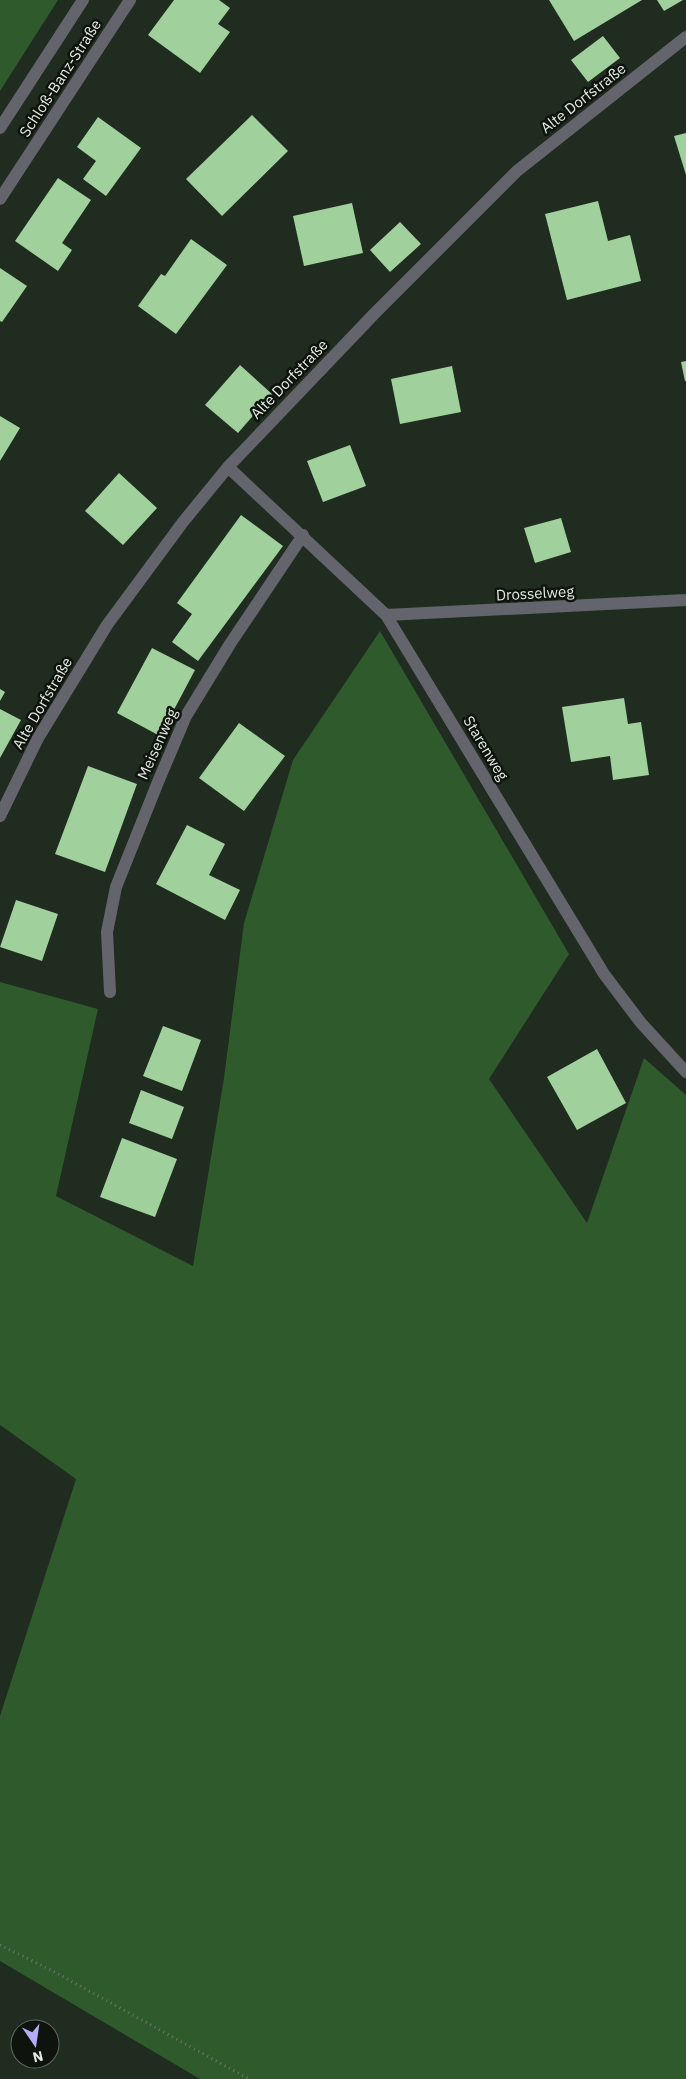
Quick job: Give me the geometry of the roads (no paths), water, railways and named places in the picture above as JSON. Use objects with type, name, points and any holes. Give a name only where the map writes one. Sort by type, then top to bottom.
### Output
[{"type":"street","points":[[0,128],[82,0]]},
{"type":"street","name":"Schloß-Banz-Straße","points":[[0,199],[130,0]]},
{"type":"street","name":"Alte Dorfstraße","points":[[0,816],[38,738],[107,625],[183,522],[228,467],[375,313],[517,171],[686,37]]},
{"type":"street","name":"Starenweg","points":[[228,467],[303,535],[386,615],[604,974],[641,1023],[686,1072]]},
{"type":"street","name":"Meisenweg","points":[[110,992],[107,932],[116,887],[158,782],[186,716],[230,644],[303,535]]},
{"type":"street","name":"Drosselweg","points":[[386,615],[686,600]]}]
